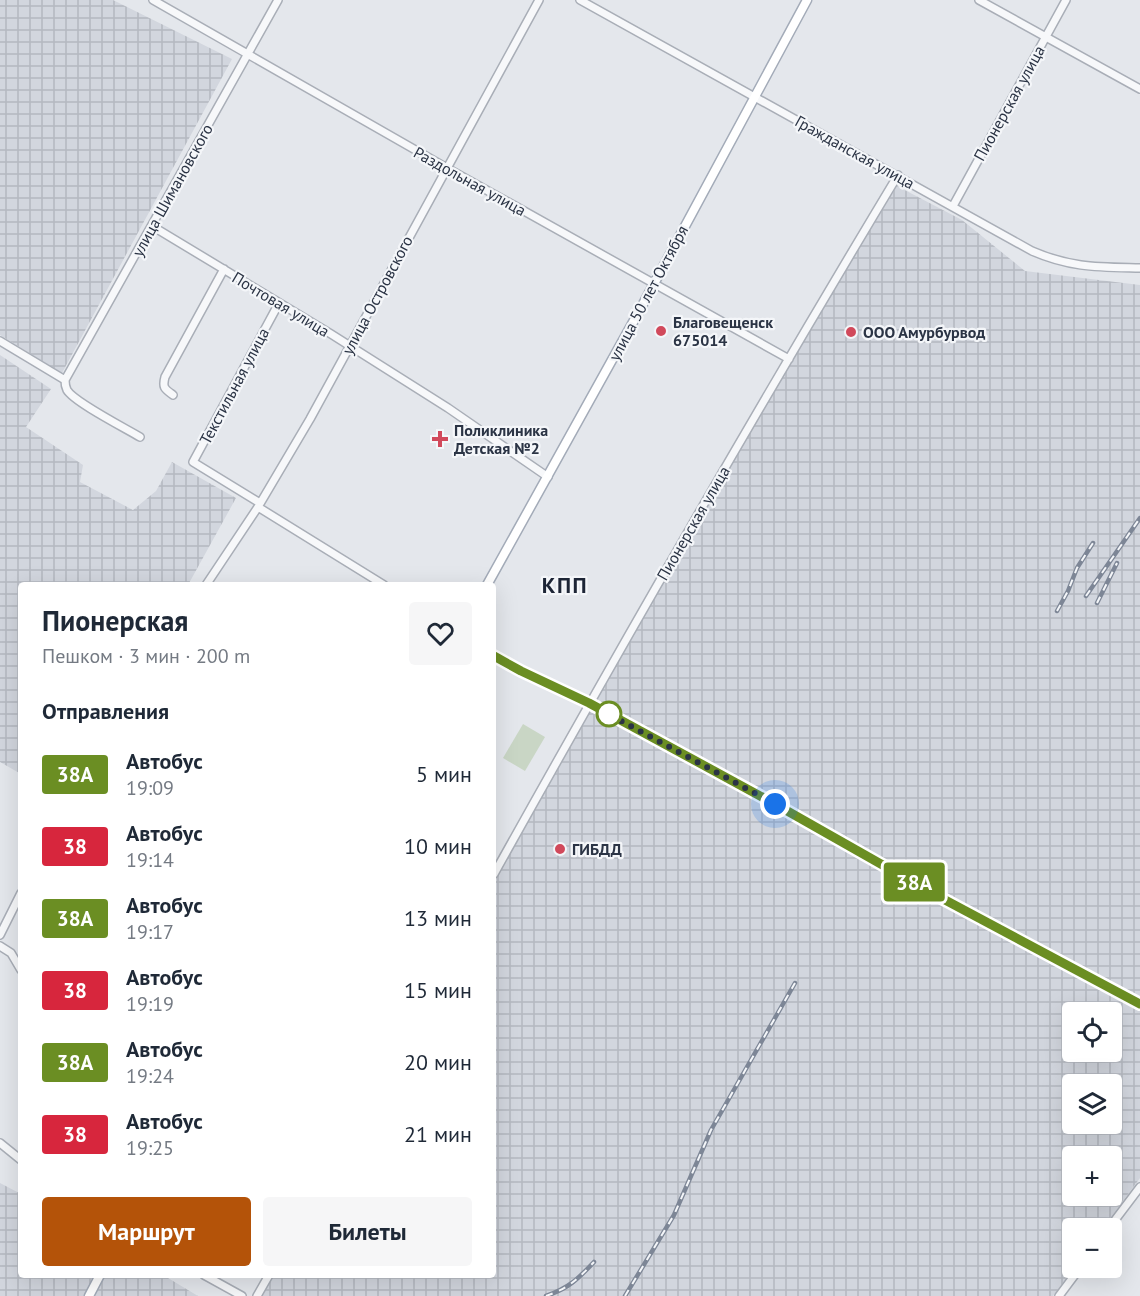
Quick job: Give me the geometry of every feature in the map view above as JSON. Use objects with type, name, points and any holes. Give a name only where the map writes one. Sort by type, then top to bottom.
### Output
[{"type":"main road","name":"улица 50 лет Октября","points":[[489,582],[807,0]]},
{"type":"main road","points":[[496,657],[589,703],[932,893],[1140,1004]]},
{"type":"main road","points":[[89,1296],[98,1278]]},
{"type":"street","name":"Раздольная улица","points":[[153,0],[789,359]]},
{"type":"street","name":"улица Шимановского","points":[[65,380],[278,0]]},
{"type":"street","name":"улица Островского","points":[[208,582],[259,505],[310,419],[539,0]]},
{"type":"street","name":"Гражданская улица","points":[[580,0],[1032,251],[1072,264],[1092,267],[1140,268]]},
{"type":"street","points":[[979,0],[1140,89]]},
{"type":"street","name":"Пионерская улица","points":[[953,206],[1066,0]]},
{"type":"street","name":"Пионерская улица","points":[[496,870],[589,703],[898,175]]},
{"type":"street","name":"Почтовая улица","points":[[152,226],[448,408],[548,477]]},
{"type":"street","name":"Почтовая улица","points":[[173,395],[165,388],[163,383],[165,377],[224,269]]},
{"type":"street","name":"Текстильная улица","points":[[279,303],[193,462],[379,582]]},
{"type":"street","points":[[0,341],[65,380],[65,387],[82,403],[140,437]]},
{"type":"street","points":[[0,935],[18,899]]},
{"type":"street","points":[[0,946],[11,953],[18,965]]},
{"type":"street","points":[[0,1143],[18,1158]]},
{"type":"street","points":[[1117,1218],[1140,1187]]},
{"type":"street","points":[[209,1278],[242,1296]]},
{"type":"street","points":[[257,1296],[267,1278]]},
{"type":"street","points":[[1059,1296],[1072,1278]]},
{"type":"shaded area","points":[[0,0],[113,0],[232,59],[62,373],[0,335]]},
{"type":"shaded area","points":[[897,186],[962,220],[1025,271],[1140,285],[1140,1178],[1122,1202],[1122,1146],[1062,1146],[1062,1206],[1119,1206],[1110,1218],[1062,1218],[1062,1278],[1066,1278],[1053,1296],[261,1296],[267,1278],[496,1278],[496,872],[745,434]]},
{"type":"shaded area","points":[[0,355],[51,389],[26,427],[83,465],[80,482],[133,510],[156,491],[172,462],[236,498],[190,582],[18,582],[18,772],[0,762]]},
{"type":"shaded area","points":[[0,1183],[18,1192],[18,1278],[168,1278],[198,1296],[0,1296]]},
{"type":"green space","points":[[523,724],[545,737],[525,771],[503,758]]},
{"type":"railway","points":[[1086,596],[1140,518]]},
{"type":"railway","points":[[1057,611],[1077,568],[1093,543]]},
{"type":"railway","points":[[1097,603],[1117,563]]},
{"type":"railway","points":[[625,1296],[674,1215],[711,1130],[795,983]]},
{"type":"railway","points":[[546,1296],[573,1282],[594,1262]]},
{"type":"bus line","name":"38А","points":[[496,657],[589,703],[932,893],[1140,1004]]},
{"type":"place","name":"Благовещенск 675014","points":[[661,331]]},
{"type":"place","name":"ООО Амурбурвод","points":[[851,332]]},
{"type":"place","name":"Поликлиника Детская №2","points":[[440,439]]},
{"type":"place","name":"ГИБДД","points":[[560,849]]},
{"type":"district","name":"КПП","points":[[565,585]]},
{"type":"route","points":[[609,714],[601,710],[775,804]]}]
